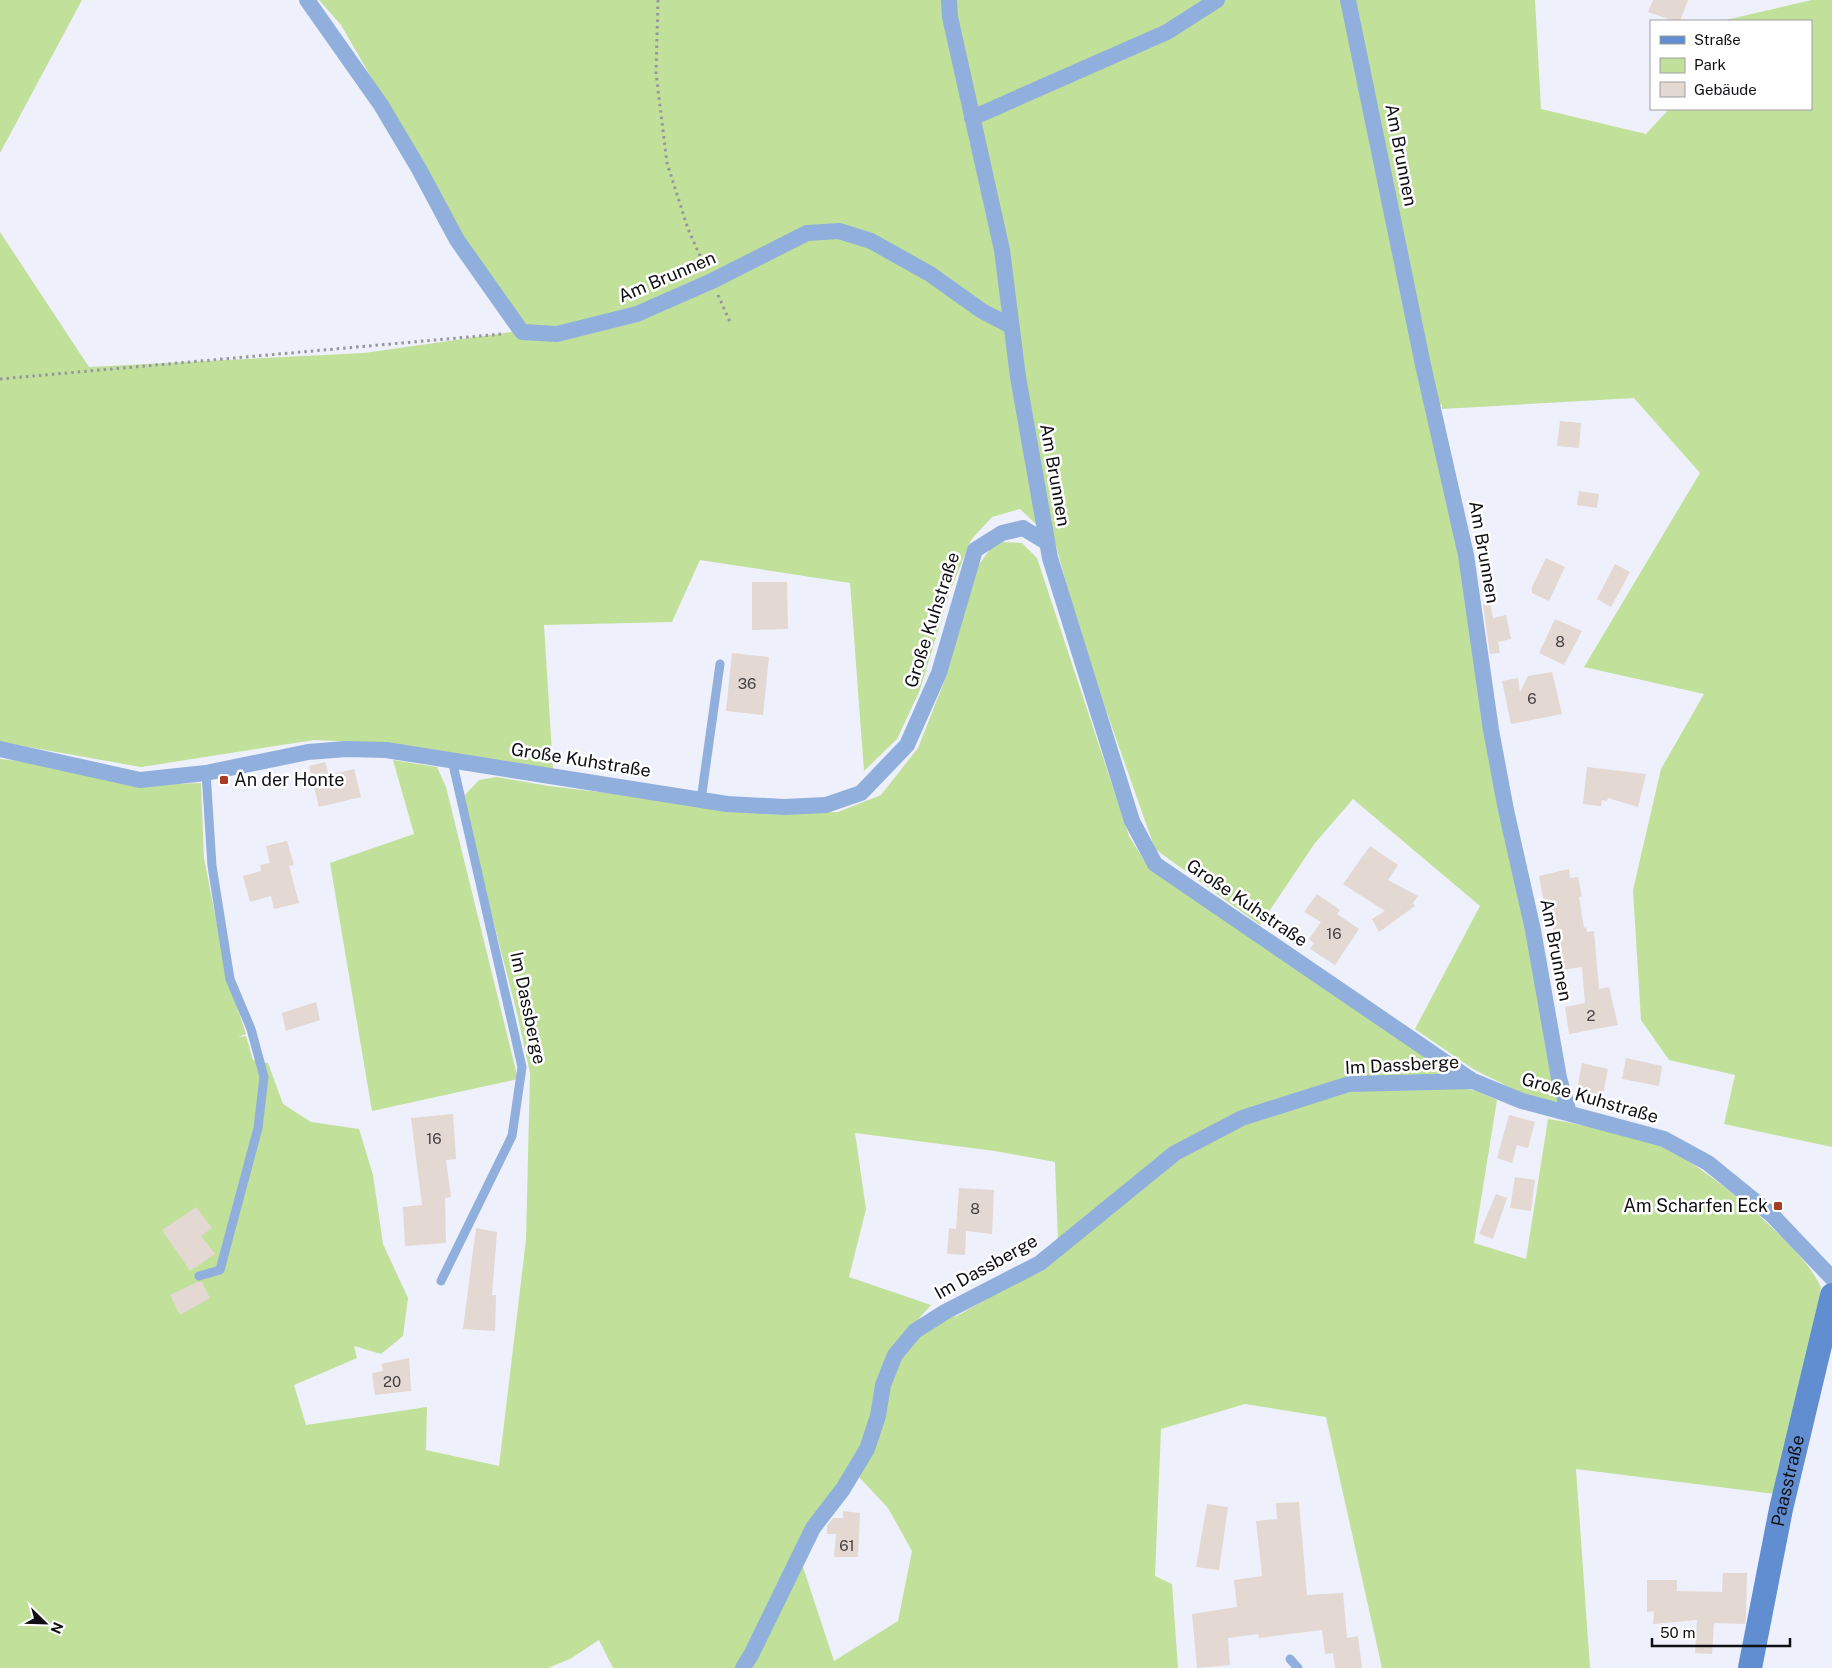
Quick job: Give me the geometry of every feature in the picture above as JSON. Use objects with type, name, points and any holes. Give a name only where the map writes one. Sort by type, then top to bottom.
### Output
[{"type":"street","points":[[307,0],[381,105],[419,170],[456,240],[522,332]]},
{"type":"street","name":"Am Brunnen","points":[[949,0],[950,17],[1002,250],[1011,326],[1046,542]]},
{"type":"street","points":[[972,118],[1167,32],[1217,0]]},
{"type":"street","name":"Am Brunnen","points":[[1348,0],[1423,365],[1466,555],[1491,730],[1506,810],[1533,930],[1559,1078],[1569,1113]]},
{"type":"street","name":"Am Brunnen","points":[[522,332],[557,334],[637,314],[712,281],[807,233],[839,231],[871,241],[930,274],[982,311],[1011,326]]},
{"type":"street","name":"Große Kuhstraße","points":[[0,749],[140,780],[206,773],[308,752],[346,749],[386,750],[727,804],[785,807],[826,805],[861,793],[907,745],[940,673],[975,550],[1002,533],[1023,528],[1046,542],[1132,820],[1155,864],[1473,1081],[1522,1101],[1664,1139],[1708,1163],[1772,1215],[1832,1278]]},
{"type":"street","name":"Im Dassberge","points":[[747,1664],[813,1528],[843,1489],[868,1449],[878,1416],[883,1385],[894,1355],[915,1331],[945,1312],[1040,1263],[1175,1153],[1242,1118],[1349,1084],[1473,1081]]},
{"type":"street","name":"Paasstraße","points":[[1750,1668],[1781,1509],[1832,1295]]},
{"type":"lane","points":[[701,800],[720,664]]},
{"type":"lane","name":"Im Dassberge","points":[[441,1281],[512,1136],[522,1068],[452,760]]},
{"type":"lane","points":[[199,1276],[220,1270],[258,1128],[264,1078],[251,1030],[230,980],[212,866],[206,773]]},
{"type":"lane","points":[[1290,1659],[1298,1668]]},
{"type":"path","points":[[658,0],[656,73],[667,163],[688,230],[730,322]]},
{"type":"path","points":[[0,379],[522,332]]},
{"type":"green space","points":[[0,0],[82,0],[0,153]]},
{"type":"green space","points":[[319,0],[1535,0],[1541,109],[1646,134],[1668,110],[1812,110],[1812,20],[1725,20],[1812,0],[1832,0],[1832,1147],[1724,1124],[1735,1075],[1669,1060],[1641,1020],[1633,890],[1661,769],[1704,694],[1584,667],[1700,473],[1634,398],[1442,409],[1442,404],[1429,411],[1461,559],[1559,1104],[1521,1093],[1473,1069],[1415,1029],[1480,906],[1353,799],[1315,843],[1260,925],[1155,849],[1082,642],[1055,542],[1020,509],[992,517],[971,540],[949,594],[920,690],[897,739],[864,771],[850,583],[700,560],[672,622],[544,625],[553,769],[384,743],[314,740],[141,767],[0,742],[0,232],[89,367],[364,353],[525,330],[456,225],[341,25]]},
{"type":"green space","points":[[1003,542],[1022,543],[1037,558],[1129,836],[1145,862],[1443,1068],[1441,1076],[1243,1111],[1058,1241],[1055,1162],[995,1151],[855,1133],[866,1209],[849,1277],[931,1305],[897,1343],[872,1426],[737,1668],[613,1668],[599,1640],[570,1659],[548,1668],[0,1668],[0,759],[20,761],[139,785],[201,783],[204,858],[227,976],[246,1034],[238,1037],[246,1036],[253,1060],[268,1063],[283,1104],[311,1122],[359,1129],[373,1175],[383,1244],[408,1298],[403,1336],[381,1354],[354,1346],[357,1358],[294,1385],[306,1425],[427,1407],[426,1450],[499,1466],[526,1240],[530,1073],[517,1013],[467,819],[465,795],[479,780],[497,777],[549,786],[774,813],[838,812],[881,795],[918,748],[946,677],[976,569],[990,549]]},
{"type":"green space","points":[[393,760],[437,767],[446,787],[518,1079],[372,1111],[330,863],[414,834]]},
{"type":"green space","points":[[1456,1087],[1476,1091],[1497,1100],[1474,1243],[1526,1259],[1548,1119],[1647,1140],[1677,1154],[1724,1187],[1774,1229],[1795,1250],[1821,1288],[1775,1494],[1576,1469],[1590,1668],[1382,1668],[1326,1417],[1245,1404],[1161,1429],[1155,1576],[1172,1584],[1178,1668],[753,1668],[801,1561],[834,1661],[898,1621],[912,1551],[888,1508],[858,1476],[890,1382],[907,1348],[916,1337],[930,1326],[957,1316],[1051,1262],[1177,1159],[1241,1125],[1353,1088]]},
{"type":"building","points":[[1653,0],[1688,0],[1680,20],[1671,20],[1648,12]]},
{"type":"building","points":[[1560,421],[1581,423],[1579,448],[1557,446]]},
{"type":"building","points":[[1579,491],[1599,494],[1597,508],[1577,505]]},
{"type":"building","points":[[1546,558],[1565,567],[1549,601],[1532,593],[1532,587]]},
{"type":"building","points":[[1615,564],[1630,572],[1611,607],[1597,599]]},
{"type":"building","points":[[752,582],[787,582],[788,629],[752,630]]},
{"type":"building","points":[[1490,603],[1493,618],[1506,615],[1511,639],[1498,642],[1500,653],[1490,654],[1483,604]]},
{"type":"building","points":[[1555,619],[1582,631],[1564,665],[1539,653]]},
{"type":"building","points":[[732,653],[769,657],[763,715],[726,711]]},
{"type":"building","points":[[1552,672],[1562,714],[1511,724],[1502,681],[1518,678],[1520,692],[1528,676]]},
{"type":"building","points":[[325,762],[329,775],[354,769],[361,797],[319,807],[309,766]]},
{"type":"building","points":[[1587,767],[1646,774],[1638,807],[1608,798],[1607,801],[1602,800],[1601,806],[1583,804]]},
{"type":"building","points":[[287,841],[294,865],[289,866],[299,903],[274,909],[271,896],[250,902],[243,876],[261,871],[260,865],[270,863],[266,846]]},
{"type":"building","points":[[1370,846],[1398,865],[1388,880],[1418,896],[1413,903],[1415,906],[1379,932],[1372,919],[1385,911],[1343,884]]},
{"type":"building","points":[[1569,869],[1570,878],[1578,877],[1582,896],[1579,897],[1584,928],[1586,927],[1587,932],[1594,931],[1599,989],[1609,987],[1618,1025],[1569,1034],[1565,1007],[1585,1003],[1582,967],[1561,970],[1550,913],[1546,914],[1539,876]]},
{"type":"building","points":[[1317,894],[1340,910],[1337,914],[1359,929],[1335,965],[1310,949],[1314,943],[1309,939],[1321,922],[1304,912]]},
{"type":"building","points":[[316,1002],[320,1020],[286,1031],[282,1013]]},
{"type":"building","points":[[1626,1058],[1662,1066],[1659,1086],[1622,1079]]},
{"type":"building","points":[[1582,1063],[1608,1069],[1602,1100],[1576,1096]]},
{"type":"building","points":[[453,1114],[456,1159],[446,1160],[451,1197],[445,1198],[446,1243],[405,1246],[403,1207],[422,1205],[411,1118]]},
{"type":"building","points":[[1509,1115],[1535,1122],[1528,1148],[1517,1145],[1512,1163],[1497,1158]]},
{"type":"building","points":[[1515,1177],[1535,1180],[1531,1211],[1510,1208]]},
{"type":"building","points":[[959,1188],[994,1190],[992,1234],[966,1231],[965,1255],[947,1254],[949,1228],[956,1229]]},
{"type":"building","points":[[1496,1194],[1507,1198],[1493,1239],[1479,1234]]},
{"type":"building","points":[[196,1207],[212,1228],[201,1236],[215,1254],[190,1271],[162,1230]]},
{"type":"building","points":[[476,1228],[497,1232],[492,1295],[496,1295],[495,1331],[463,1329]]},
{"type":"building","points":[[197,1282],[202,1282],[210,1298],[180,1315],[170,1295]]},
{"type":"building","points":[[409,1358],[411,1391],[375,1395],[372,1373],[383,1371],[381,1364]]},
{"type":"building","points":[[1299,1502],[1307,1595],[1343,1593],[1347,1638],[1358,1636],[1362,1668],[1335,1668],[1333,1653],[1325,1654],[1322,1630],[1259,1638],[1258,1634],[1228,1638],[1230,1665],[1197,1668],[1192,1614],[1237,1607],[1234,1580],[1262,1576],[1256,1521],[1277,1519],[1276,1503]]},
{"type":"building","points":[[1207,1504],[1228,1507],[1219,1570],[1196,1567]]},
{"type":"building","points":[[843,1511],[860,1513],[858,1557],[834,1557],[836,1534],[827,1534],[827,1526],[833,1518],[843,1518]]},
{"type":"building","points":[[1723,1573],[1747,1573],[1745,1624],[1714,1623],[1712,1654],[1695,1653],[1697,1620],[1653,1624],[1654,1611],[1647,1612],[1647,1580],[1677,1580],[1677,1591],[1722,1592]]},
{"type":"place","name":"An der Honte","points":[[224,780]]},
{"type":"place","name":"Am Scharfen Eck","points":[[1778,1206]]}]
